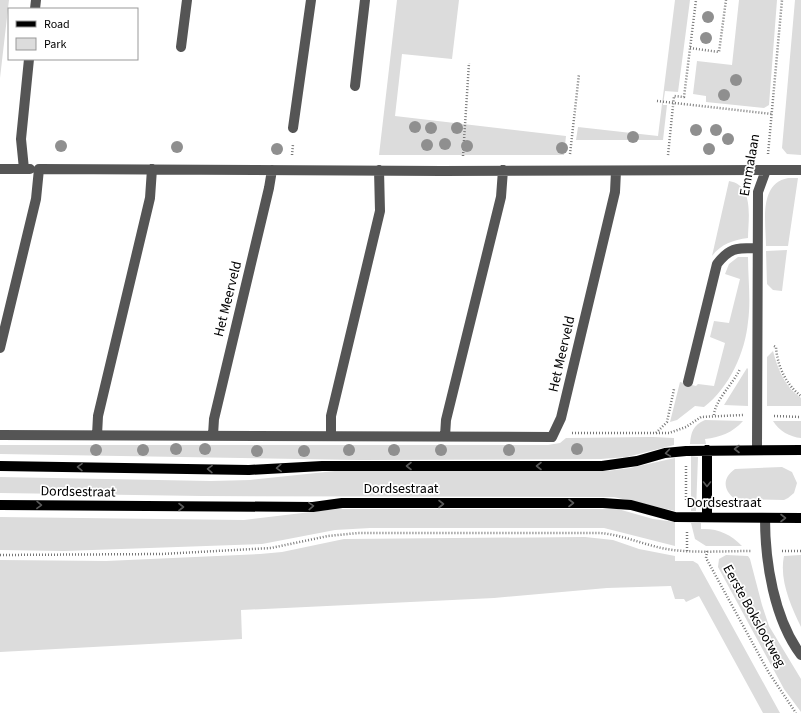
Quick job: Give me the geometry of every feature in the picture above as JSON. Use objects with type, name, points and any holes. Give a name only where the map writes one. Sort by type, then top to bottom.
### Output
[{"type":"main road","points":[[707,450],[707,518]]},
{"type":"main road","name":"Dordsestraat","points":[[0,466],[249,470],[322,466],[602,466],[637,461],[665,453],[686,451],[801,450]]},
{"type":"main road","name":"Dordsestraat","points":[[0,504],[313,507],[342,503],[603,503],[631,505],[656,513],[687,518],[801,518]]},
{"type":"street","points":[[181,47],[187,0]]},
{"type":"street","points":[[293,128],[311,0]]},
{"type":"street","points":[[355,86],[365,0]]},
{"type":"street","points":[[24,169],[20,139],[29,60]]},
{"type":"street","points":[[0,169],[462,171],[801,170]]},
{"type":"street","points":[[0,348],[36,198],[39,169]]},
{"type":"street","points":[[97,434],[98,416],[150,198],[152,169]]},
{"type":"street","name":"Het Meerveld","points":[[213,435],[214,419],[272,170]]},
{"type":"street","points":[[331,436],[331,416],[380,211],[379,170]]},
{"type":"street","points":[[445,436],[446,420],[501,197],[503,170]]},
{"type":"street","name":"Emmalaan","points":[[757,450],[756,335],[758,192],[766,170]]},
{"type":"street","name":"Het Meerveld","points":[[552,437],[561,418],[615,192],[616,171]]},
{"type":"street","points":[[688,382],[717,264],[730,250],[740,248],[757,248]]},
{"type":"street","points":[[0,435],[97,434],[552,437]]},
{"type":"street","name":"Eerste Bokslootweg","points":[[765,518],[766,551],[770,579],[780,613],[795,647],[801,655]]},
{"type":"path","points":[[667,171],[674,96],[684,97],[696,0]]},
{"type":"path","points":[[690,48],[719,52],[726,0]]},
{"type":"path","name":"Emmalaan","points":[[766,170],[782,0]]},
{"type":"path","points":[[462,171],[469,63]]},
{"type":"path","points":[[568,171],[579,74]]},
{"type":"path","points":[[657,101],[772,114]]},
{"type":"path","points":[[292,170],[293,128]]},
{"type":"path","points":[[756,335],[776,347],[780,365],[789,384],[801,396]]},
{"type":"path","points":[[552,437],[569,433],[656,434],[677,432],[701,417],[714,415],[716,406],[734,382],[742,363]]},
{"type":"path","points":[[656,434],[667,422],[677,380],[688,382]]},
{"type":"path","points":[[0,555],[155,554],[271,548],[328,536],[358,533],[600,533],[612,534],[649,546],[687,551],[686,427]]},
{"type":"path","name":"Eerste Bokslootweg","points":[[687,551],[706,551],[706,558],[769,672],[796,713]]},
{"type":"green space","points":[[0,0],[9,0],[8,8],[0,78]]},
{"type":"green space","points":[[397,0],[459,0],[452,59],[402,54],[395,116],[566,136],[564,155],[379,155]]},
{"type":"green space","points":[[675,0],[690,0],[678,92],[665,91],[663,105],[667,105],[663,140],[576,140],[578,127],[658,136]]},
{"type":"green space","points":[[739,0],[777,0],[769,105],[764,108],[706,102],[706,96],[693,94],[697,61],[732,65]]},
{"type":"green space","points":[[795,0],[801,0],[801,155],[787,154],[782,148]]},
{"type":"green space","points":[[788,178],[798,178],[788,246],[766,246],[765,216],[768,196],[772,188],[778,182]]},
{"type":"green space","points":[[729,181],[737,184],[743,189],[746,196],[749,213],[748,238],[728,243],[719,248],[712,256]]},
{"type":"green space","points":[[787,250],[782,291],[773,290],[767,284],[766,251]]},
{"type":"green space","points":[[738,257],[748,257],[749,298],[749,314],[746,334],[739,358],[728,380],[713,399],[704,407],[695,406],[677,420],[670,422],[680,382],[696,386],[698,384],[714,386],[725,343],[710,337],[714,321],[729,323],[740,279],[725,274],[729,264]]},
{"type":"green space","points":[[773,351],[783,378],[795,394],[801,398],[801,406],[767,406],[767,357]]},
{"type":"green space","points":[[747,368],[748,406],[724,405]]},
{"type":"green space","points":[[705,420],[743,421],[735,429],[726,434],[705,439],[706,444],[690,444],[693,429]]},
{"type":"green space","points":[[773,421],[801,421],[801,438],[785,433],[778,428]]},
{"type":"green space","points":[[566,438],[674,438],[674,445],[627,457],[601,459],[360,460],[0,454],[0,445],[548,445],[560,443]]},
{"type":"green space","points":[[691,456],[698,457],[696,511],[691,511]]},
{"type":"green space","points":[[675,458],[675,511],[614,497],[202,496],[0,493],[0,477],[211,481],[250,480],[335,471],[607,471],[630,468]]},
{"type":"green space","points":[[782,467],[792,472],[797,483],[794,493],[784,500],[735,499],[726,488],[726,480],[735,469]]},
{"type":"green space","points":[[336,509],[618,509],[653,519],[675,522],[675,546],[604,528],[370,528],[335,530],[262,544],[64,551],[0,550],[0,517],[244,520]]},
{"type":"green space","points":[[691,523],[701,523],[701,529],[718,531],[728,535],[742,546],[706,546],[695,539]]},
{"type":"green space","points":[[585,537],[613,540],[639,549],[675,556],[675,561],[693,561],[698,564],[780,713],[763,713],[699,596],[686,602],[684,599],[675,599],[671,586],[607,588],[494,598],[241,610],[242,639],[0,652],[0,560],[106,561],[260,554],[282,552],[344,539]]},
{"type":"green space","points":[[726,555],[748,556],[750,559],[769,626],[801,679],[801,712],[784,689],[718,567],[719,559]]},
{"type":"green space","points":[[801,555],[801,627],[787,593],[783,574],[783,565],[784,556]]}]
